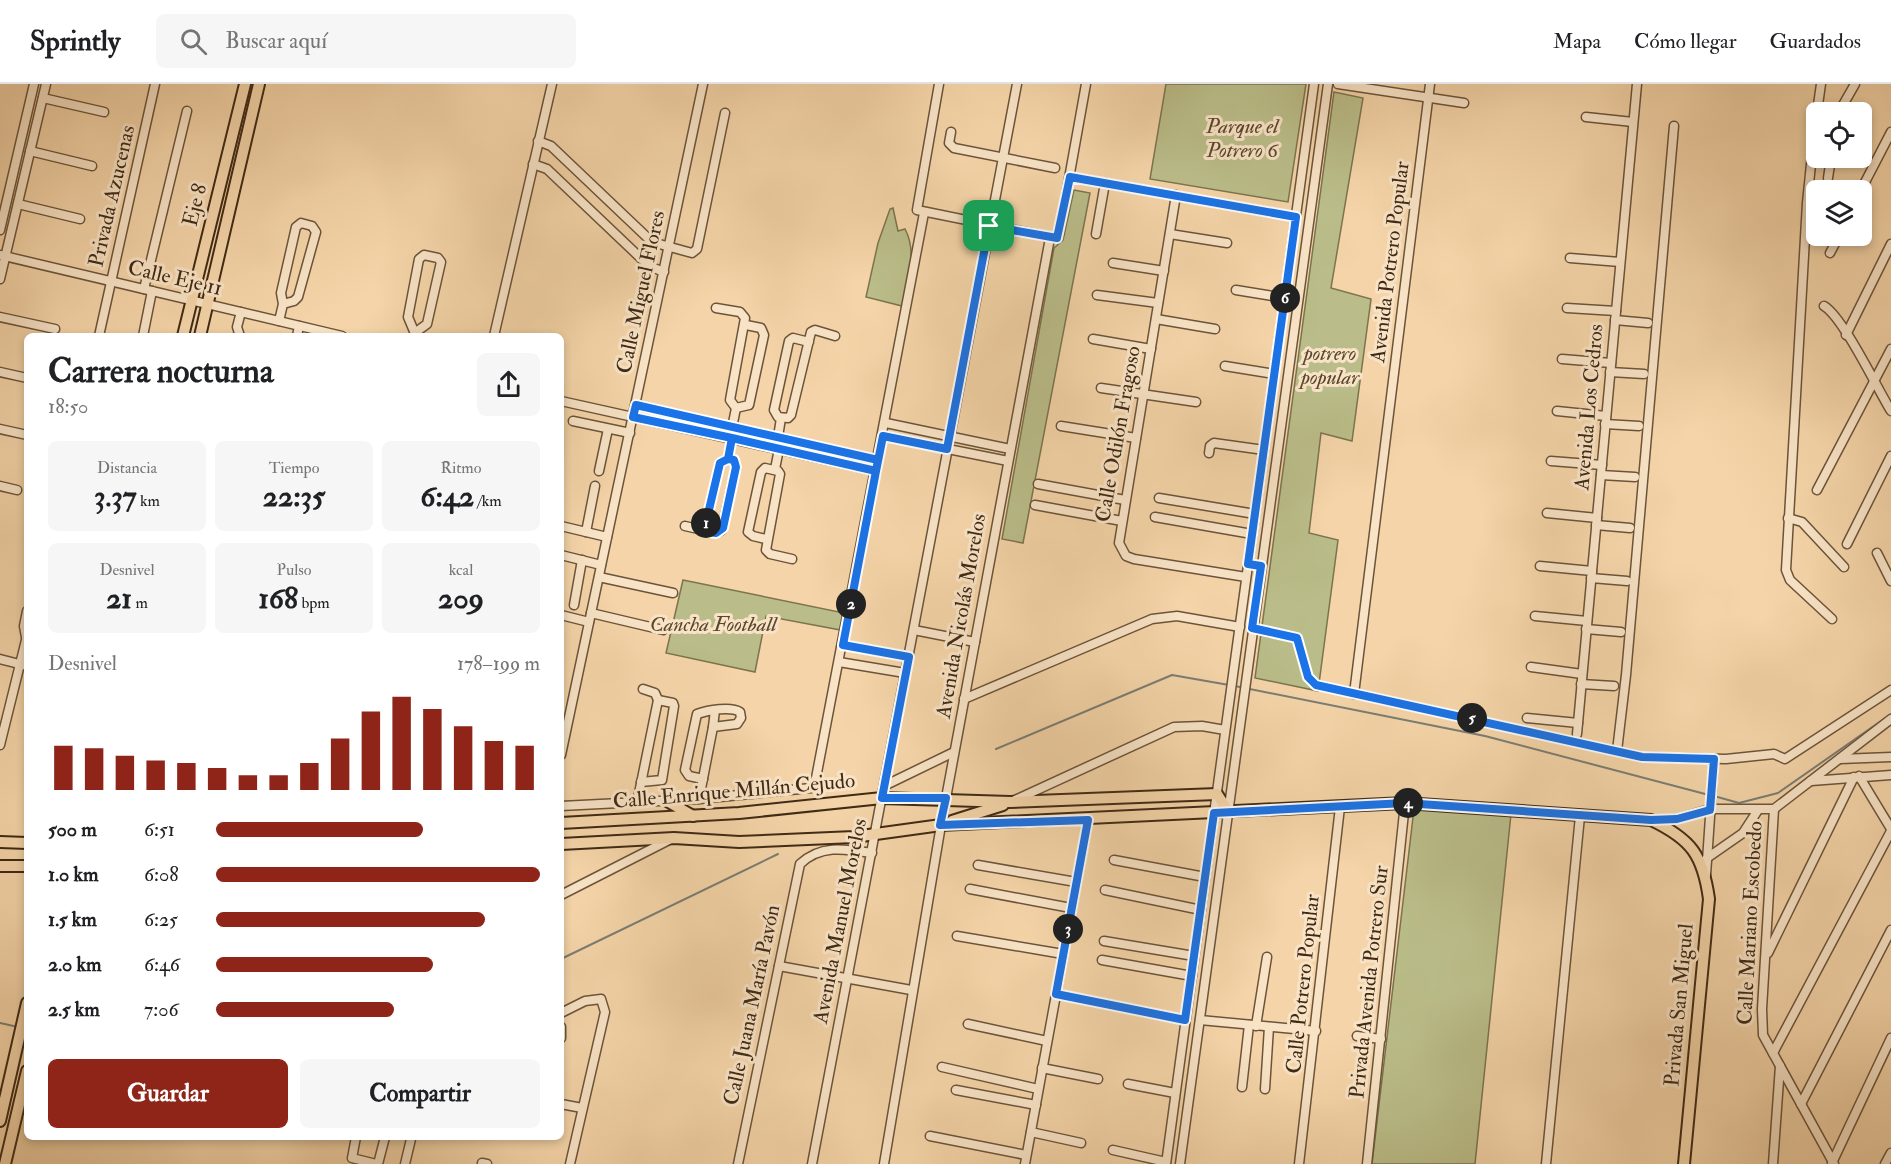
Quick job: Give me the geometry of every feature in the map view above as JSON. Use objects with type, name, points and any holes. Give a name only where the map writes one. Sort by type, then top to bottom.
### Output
[{"type":"main road","name":"Eje 8","points":[[184,333],[245,84]]},
{"type":"main road","name":"Eje 8","points":[[201,333],[259,84]]},
{"type":"main road","points":[[940,825],[1010,802],[1217,794],[1228,811]]},
{"type":"main road","name":"Calle Enrique Millán Cejudo","points":[[564,823],[693,816],[882,798],[946,798],[1010,802]]},
{"type":"main road","points":[[667,801],[693,816]]},
{"type":"main road","points":[[940,825],[1088,820],[1405,803],[1651,820]]},
{"type":"main road","name":"Privada San Miguel","points":[[1651,820],[1684,839],[1696,852],[1706,875],[1709,899],[1684,1164]]},
{"type":"main road","name":"Calle Enrique Millán Cejudo","points":[[564,844],[674,838],[739,842],[875,835],[940,825]]},
{"type":"main road","points":[[0,842],[24,843]]},
{"type":"main road","points":[[0,866],[24,866]]},
{"type":"main road","points":[[0,1121],[24,1015]]},
{"type":"main road","points":[[5,1164],[5,1138],[24,1083]]},
{"type":"street","points":[[0,230],[34,84]]},
{"type":"street","points":[[0,279],[3,256],[18,204],[46,84]]},
{"type":"street","name":"Privada Azucenas","points":[[97,333],[155,84]]},
{"type":"street","points":[[496,333],[552,84]]},
{"type":"street","name":"Calle Miguel Flores","points":[[564,741],[704,84]]},
{"type":"street","points":[[939,84],[916,206],[919,212],[1050,238]]},
{"type":"street","name":"Avenida Manuel Morelos","points":[[812,1164],[1017,84]]},
{"type":"street","name":"Avenida Nicolás Morelos","points":[[884,1164],[940,825],[1010,449],[1050,238],[1056,238],[1059,234],[1086,84]]},
{"type":"street","points":[[1113,1150],[1166,1163],[1314,84]]},
{"type":"street","points":[[1180,1164],[1328,84]]},
{"type":"street","points":[[1338,84],[1393,88],[1429,98],[1464,103]]},
{"type":"street","name":"Avenida Potrero Popular","points":[[1354,694],[1430,84]]},
{"type":"street","name":"Avenida Los Cedros","points":[[1577,734],[1637,84]]},
{"type":"street","points":[[1819,102],[1821,84]]},
{"type":"street","points":[[1845,102],[1855,84]]},
{"type":"street","points":[[43,98],[104,112]]},
{"type":"street","points":[[143,333],[148,290],[188,111]]},
{"type":"street","points":[[538,141],[551,146],[652,242],[690,253],[696,251],[725,113]]},
{"type":"street","points":[[1586,117],[1634,122]]},
{"type":"street","points":[[1617,751],[1627,664],[1674,126]]},
{"type":"street","points":[[1308,128],[1321,130]]},
{"type":"street","points":[[951,132],[949,143],[951,147],[1055,168]]},
{"type":"street","points":[[1867,180],[1891,132]]},
{"type":"street","points":[[30,151],[92,166]]},
{"type":"street","points":[[533,164],[547,169],[649,266],[664,272]]},
{"type":"street","points":[[1811,168],[1807,202],[1800,371],[1788,518],[1787,575],[1832,619]]},
{"type":"street","points":[[1828,178],[1830,168]]},
{"type":"street","points":[[1070,177],[1296,217]]},
{"type":"street","points":[[1096,234],[1105,183]]},
{"type":"street","name":"Calle Odilón Fragoso","points":[[1176,195],[1119,543],[1126,556],[1246,577]]},
{"type":"street","points":[[18,204],[80,219]]},
{"type":"street","points":[[564,806],[699,799],[811,788],[816,778],[840,662],[924,213]]},
{"type":"street","points":[[279,321],[283,304],[281,293],[296,227],[301,223],[312,226],[316,232],[298,297],[294,301],[283,304]]},
{"type":"street","points":[[1170,234],[1227,243]]},
{"type":"street","points":[[1846,334],[1891,244]]},
{"type":"street","points":[[1830,253],[1834,246]]},
{"type":"street","points":[[415,333],[410,327],[408,317],[419,259],[424,255],[438,258],[441,262],[427,324],[417,333]]},
{"type":"street","name":"Calle Eje 11","points":[[3,256],[329,333]]},
{"type":"street","points":[[1570,258],[1620,262]]},
{"type":"street","points":[[1113,263],[1164,271]]},
{"type":"street","points":[[1236,290],[1285,298]]},
{"type":"street","points":[[1097,295],[1158,303]]},
{"type":"street","points":[[1824,306],[1846,334],[1891,411]]},
{"type":"street","points":[[716,308],[742,313],[746,325],[730,400],[736,408],[732,428]]},
{"type":"street","points":[[1567,308],[1648,323]]},
{"type":"street","points":[[239,333],[237,327],[241,312]]},
{"type":"street","points":[[0,317],[55,329]]},
{"type":"street","points":[[1156,320],[1215,329]]},
{"type":"street","points":[[1281,324],[1294,326]]},
{"type":"street","points":[[736,408],[749,405],[764,335],[761,328],[746,325]]},
{"type":"street","points":[[298,333],[299,326]]},
{"type":"street","points":[[809,342],[793,338],[789,341],[774,410],[776,416],[782,418],[791,415],[813,330],[835,336]]},
{"type":"street","points":[[1093,339],[1151,349]]},
{"type":"street","points":[[1817,490],[1891,349]]},
{"type":"street","points":[[1562,359],[1644,374]]},
{"type":"street","points":[[1225,366],[1274,374]]},
{"type":"street","points":[[0,372],[24,377]]},
{"type":"street","points":[[1101,388],[1196,402]]},
{"type":"street","points":[[564,402],[876,471]]},
{"type":"street","points":[[636,405],[878,460]]},
{"type":"street","points":[[1557,411],[1639,426]]},
{"type":"street","points":[[778,437],[782,418]]},
{"type":"street","points":[[573,421],[630,433]]},
{"type":"street","points":[[886,423],[1010,449]]},
{"type":"street","points":[[1061,426],[1136,438]]},
{"type":"street","points":[[0,429],[24,434]]},
{"type":"street","points":[[599,471],[608,429]]},
{"type":"street","points":[[883,436],[1008,460]]},
{"type":"street","points":[[728,459],[732,438]]},
{"type":"street","points":[[1209,453],[1210,446],[1216,443],[1264,450]]},
{"type":"street","points":[[779,449],[775,469],[780,477],[766,539],[768,553],[792,559]]},
{"type":"street","points":[[1847,544],[1891,456]]},
{"type":"street","points":[[684,526],[704,531],[718,533],[723,528],[736,467],[734,460],[728,459],[720,463],[704,531]]},
{"type":"street","points":[[1551,461],[1635,477]]},
{"type":"street","points":[[766,539],[751,535],[748,529],[761,472],[765,468],[775,469]]},
{"type":"street","points":[[1038,484],[1125,500]]},
{"type":"street","points":[[0,486],[17,490]]},
{"type":"street","points":[[586,532],[595,486]]},
{"type":"street","points":[[1159,498],[1255,514]]},
{"type":"street","points":[[1035,505],[1122,521]]},
{"type":"street","points":[[1547,513],[1630,528]]},
{"type":"street","points":[[1155,517],[1252,534]]},
{"type":"street","points":[[1788,518],[1802,522],[1844,567]]},
{"type":"street","points":[[564,527],[607,537]]},
{"type":"street","points":[[1877,554],[1891,580]]},
{"type":"street","points":[[564,556],[601,565]]},
{"type":"street","points":[[574,605],[582,560]]},
{"type":"street","points":[[1248,564],[1261,566]]},
{"type":"street","points":[[1540,566],[1627,581]]},
{"type":"street","points":[[599,577],[673,593]]},
{"type":"street","points":[[564,615],[590,617],[663,630]]},
{"type":"street","points":[[964,699],[1152,619],[1177,616],[1239,627]]},
{"type":"street","points":[[1535,616],[1621,632]]},
{"type":"street","points":[[1252,628],[1297,638],[1311,682],[1354,694],[1642,757],[1714,759],[1772,754],[1786,759],[1891,690]]},
{"type":"street","points":[[914,630],[975,642]]},
{"type":"street","points":[[843,645],[909,657]]},
{"type":"street","points":[[0,659],[23,665],[0,745]]},
{"type":"street","points":[[840,662],[906,673]]},
{"type":"street","points":[[1531,668],[1582,674]]},
{"type":"street","points":[[1581,684],[1614,686]]},
{"type":"street","points":[[637,803],[658,700],[655,693],[643,689]]},
{"type":"street","points":[[641,782],[662,780],[674,706],[658,700]]},
{"type":"street","points":[[703,779],[689,776],[685,770],[696,717],[700,712],[739,709],[741,718],[737,724],[713,727]]},
{"type":"street","points":[[699,799],[715,710]]},
{"type":"street","points":[[1527,718],[1578,723]]},
{"type":"street","points":[[1651,820],[1677,819],[1710,808],[1758,810],[1774,808],[1891,719]]},
{"type":"street","points":[[1010,802],[1174,727],[1202,726],[1226,730]]},
{"type":"street","points":[[884,786],[954,752]]},
{"type":"street","points":[[1840,759],[1891,757]]},
{"type":"street","points":[[1706,875],[1714,759]]},
{"type":"street","points":[[1811,781],[1891,775]]},
{"type":"street","points":[[1773,1053],[1891,830],[1856,777]]},
{"type":"street","points":[[1767,956],[1856,777]]},
{"type":"street","name":"Privada Avenida Potrero Sur","points":[[1367,1164],[1405,803]]},
{"type":"street","name":"Calle Potrero Popular","points":[[1299,1164],[1340,807]]},
{"type":"street","name":"Calle Mariano Escobedo","points":[[1774,808],[1767,956],[1762,1009],[1763,1035],[1833,1163]]},
{"type":"street","points":[[1707,858],[1743,833],[1758,810]]},
{"type":"street","points":[[1546,1164],[1580,816]]},
{"type":"street","points":[[930,1136],[1026,1160],[1088,820]]},
{"type":"street","points":[[564,893],[674,838]]},
{"type":"street","name":"Calle Juana María Pavón","points":[[738,1164],[800,864],[819,850],[872,853]]},
{"type":"street","points":[[1114,860],[1205,877]]},
{"type":"street","points":[[978,865],[1076,882]]},
{"type":"street","points":[[970,889],[1071,908]]},
{"type":"street","points":[[1105,890],[1201,910]]},
{"type":"street","points":[[1801,1104],[1891,930]]},
{"type":"street","points":[[957,936],[1063,954]]},
{"type":"street","points":[[1197,940],[1210,941]]},
{"type":"street","points":[[1104,941],[1194,956]]},
{"type":"street","points":[[1242,1088],[1267,957]]},
{"type":"street","points":[[1102,960],[1192,976]]},
{"type":"street","points":[[779,966],[911,990]]},
{"type":"street","points":[[1056,994],[1185,1020]]},
{"type":"street","points":[[564,1012],[585,1001],[601,999],[605,1012],[570,1164]]},
{"type":"street","points":[[1200,1020],[1316,1031]]},
{"type":"street","points":[[968,1024],[1047,1041]]},
{"type":"street","points":[[1265,1089],[1269,1027]]},
{"type":"street","points":[[1357,1036],[1381,1039]]},
{"type":"street","points":[[1833,1163],[1891,1038]]},
{"type":"street","points":[[1773,1164],[1780,1066]]},
{"type":"street","points":[[942,1067],[1038,1089]]},
{"type":"street","points":[[1042,1068],[1098,1079]]},
{"type":"street","points":[[1128,1084],[1175,1093]]},
{"type":"street","points":[[956,1090],[1036,1106]]},
{"type":"street","points":[[564,1105],[582,1108]]},
{"type":"street","points":[[1031,1132],[1081,1143]]},
{"type":"street","points":[[355,1140],[351,1161],[377,1164],[384,1140]]},
{"type":"street","points":[[405,1164],[411,1140]]},
{"type":"street","points":[[1169,1140],[1183,1143]]},
{"type":"street","points":[[1885,1164],[1891,1152]]},
{"type":"green space","name":"Parque el Potrero 6","points":[[1166,84],[1306,84],[1288,202],[1150,179]]},
{"type":"green space","name":"potrero popular","points":[[1334,92],[1363,98],[1331,288],[1371,299],[1352,441],[1321,433],[1309,533],[1338,540],[1318,691],[1255,678]]},
{"type":"green space","points":[[1074,190],[1090,193],[1023,543],[1002,539],[1054,248],[1063,240]]},
{"type":"green space","points":[[893,208],[898,231],[905,229],[911,248],[910,267],[902,306],[866,297],[878,243],[890,209]]},
{"type":"green space","name":"Cancha Football","points":[[683,580],[849,614],[846,631],[766,616],[755,672],[666,653]]},
{"type":"green space","points":[[1414,809],[1511,814],[1475,1164],[1372,1164]]},
{"type":"waterway","points":[[996,749],[1172,675],[1229,685]]},
{"type":"waterway","points":[[1235,686],[1485,736],[1709,795]]},
{"type":"waterway","points":[[1714,796],[1739,803],[1778,793],[1891,714]]},
{"type":"waterway","points":[[564,958],[778,854]]},
{"type":"waterway","points":[[0,1023],[18,1027]]},
{"type":"route","points":[[989,226],[947,449],[883,436],[876,471],[732,438],[728,459],[734,460],[736,467],[723,528],[721,532],[716,533],[704,531],[720,463],[722,459],[728,459],[732,438],[633,417],[636,405],[878,460],[876,471],[859,558],[843,645],[909,657],[882,798],[946,798],[940,825],[1088,820],[1056,994],[1185,1020],[1214,813],[1405,803],[1651,820],[1677,819],[1710,810],[1714,759],[1642,757],[1316,685],[1308,677],[1297,638],[1252,628],[1261,566],[1248,564],[1296,217],[1070,177],[1057,238],[989,226]]}]
